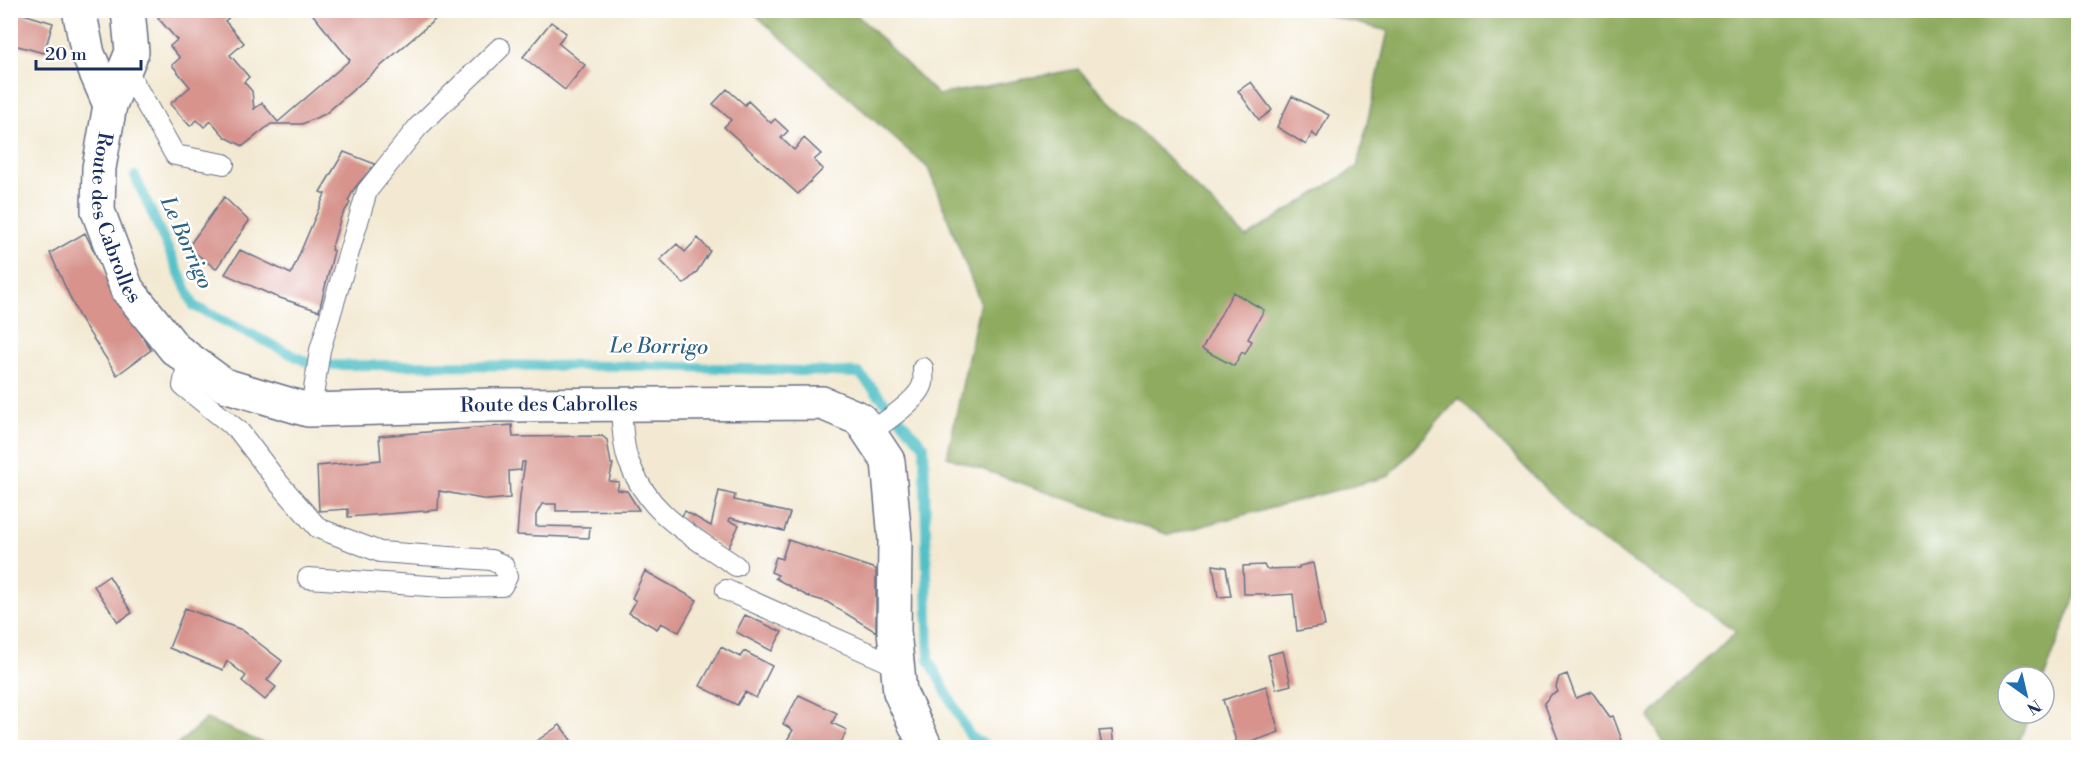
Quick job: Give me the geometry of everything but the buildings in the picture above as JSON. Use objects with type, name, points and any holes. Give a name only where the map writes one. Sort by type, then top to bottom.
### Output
[{"type":"street","points":[[79,10],[88,54],[110,105]]},
{"type":"street","name":"Route des Cabrolles","points":[[128,10],[132,52],[110,105],[99,168],[98,211],[127,289],[175,349],[224,385],[308,410],[315,403],[492,405],[822,403],[877,428],[888,461],[895,539],[894,631],[900,692],[926,747]]},
{"type":"lane","points":[[315,403],[320,350],[367,191],[418,128],[500,48]]},
{"type":"lane","points":[[126,69],[175,154],[224,164]]},
{"type":"lane","points":[[188,359],[183,386],[239,431],[277,481],[318,528],[380,552],[491,561],[503,565],[507,577],[502,585],[444,587],[308,578]]},
{"type":"lane","points":[[877,428],[915,396],[923,385],[923,368]]},
{"type":"lane","points":[[620,404],[628,459],[649,499],[666,518],[736,566]]},
{"type":"lane","points":[[726,590],[898,666]]},
{"type":"green space","points":[[1944,10],[1946,17],[1966,10],[2074,11],[2078,16],[2078,571],[2075,597],[2049,665],[1996,665],[1996,725],[2025,725],[2017,747],[1666,747],[1649,717],[1736,631],[1584,529],[1459,398],[1389,476],[1169,535],[947,457],[980,302],[928,168],[751,11],[853,11],[938,95],[1078,69],[1246,237],[1357,167],[1388,31],[1311,11]]},
{"type":"green space","points":[[206,719],[273,747],[175,747]]},
{"type":"waterway","name":"Le Borrigo","points":[[135,176],[194,306],[313,365],[657,366],[859,373],[924,446],[929,660],[970,736],[991,748]]}]
